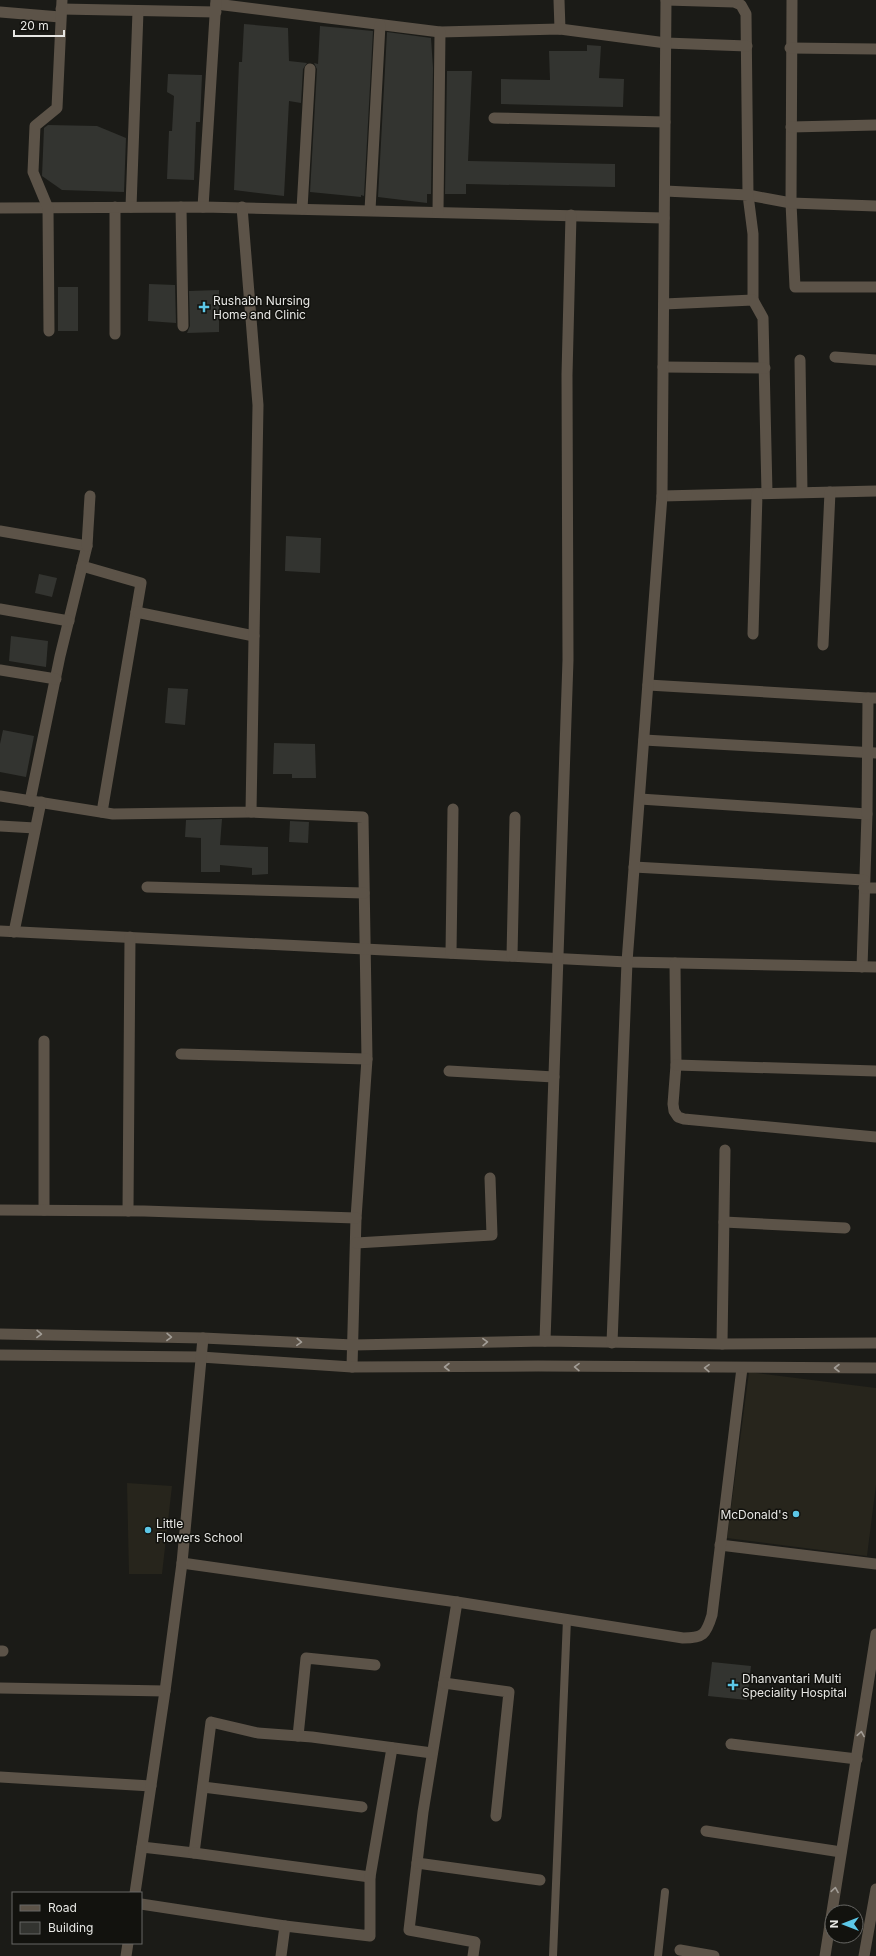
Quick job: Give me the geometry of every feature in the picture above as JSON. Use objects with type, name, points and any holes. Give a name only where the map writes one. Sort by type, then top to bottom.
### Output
[{"type":"street","points":[[559,0],[560,29]]},
{"type":"street","points":[[612,1343],[627,962],[662,496],[666,0],[734,2],[740,5],[746,14],[748,195],[753,234],[753,300],[763,318],[764,368],[762,493],[753,634]]},
{"type":"street","points":[[792,0],[790,48],[791,203],[795,286],[876,287]]},
{"type":"street","points":[[0,12],[61,9],[138,11],[216,5],[440,32],[560,29],[666,43],[747,46]]},
{"type":"street","points":[[203,206],[216,5]]},
{"type":"street","points":[[49,331],[48,208],[33,172],[35,126],[57,108],[61,9]]},
{"type":"street","points":[[130,207],[138,11]]},
{"type":"street","points":[[370,210],[380,25]]},
{"type":"street","points":[[438,212],[440,32]]},
{"type":"street","points":[[790,48],[876,49]]},
{"type":"street","points":[[302,209],[310,69]]},
{"type":"street","points":[[494,118],[665,122]]},
{"type":"street","points":[[791,127],[876,125]]},
{"type":"street","points":[[665,192],[748,195],[791,203],[876,206]]},
{"type":"street","points":[[181,206],[183,326]]},
{"type":"street","points":[[0,208],[203,206],[664,218]]},
{"type":"street","points":[[116,207],[116,334]]},
{"type":"street","points":[[242,207],[258,405],[251,812]]},
{"type":"street","points":[[546,1341],[557,958],[568,660],[567,375],[571,215]]},
{"type":"street","points":[[664,304],[753,300]]},
{"type":"street","points":[[835,357],[876,360]]},
{"type":"street","points":[[800,360],[802,492]]},
{"type":"street","points":[[663,366],[764,368]]},
{"type":"street","points":[[662,496],[876,491]]},
{"type":"street","points":[[823,645],[830,492]]},
{"type":"street","points":[[14,932],[35,828],[35,802],[56,679],[87,546],[90,496]]},
{"type":"street","points":[[0,530],[87,546]]},
{"type":"street","points":[[82,566],[141,583],[102,812]]},
{"type":"street","points":[[0,609],[69,621]]},
{"type":"street","points":[[136,612],[254,636]]},
{"type":"street","points":[[0,670],[56,679]]},
{"type":"street","points":[[648,685],[872,698],[870,821],[864,884],[862,967]]},
{"type":"street","points":[[644,740],[872,753]]},
{"type":"street","points":[[0,796],[114,814],[251,812],[363,817],[367,1059],[356,1218],[352,1367]]},
{"type":"street","points":[[640,799],[870,821]]},
{"type":"street","points":[[451,953],[452,809]]},
{"type":"street","points":[[512,956],[515,817]]},
{"type":"street","points":[[0,826],[35,828]]},
{"type":"street","points":[[634,867],[864,884],[876,888]]},
{"type":"street","points":[[147,887],[364,893]]},
{"type":"street","points":[[0,931],[627,962],[876,967]]},
{"type":"street","points":[[128,1211],[130,937]]},
{"type":"street","points":[[675,963],[676,1065],[674,1111],[678,1117],[684,1120],[876,1137]]},
{"type":"street","points":[[44,1040],[44,1210]]},
{"type":"street","points":[[181,1054],[367,1059]]},
{"type":"street","points":[[676,1065],[876,1072]]},
{"type":"street","points":[[449,1071],[554,1077]]},
{"type":"street","points":[[722,1344],[725,1150]]},
{"type":"street","points":[[356,1243],[492,1234],[490,1178]]},
{"type":"street","points":[[0,1210],[128,1211],[356,1218]]},
{"type":"street","points":[[724,1222],[846,1228]]},
{"type":"street","points":[[0,1334],[203,1338],[353,1345],[546,1341],[722,1344],[876,1343]]},
{"type":"street","points":[[135,1892],[165,1691],[182,1563],[203,1338]]},
{"type":"street","points":[[0,1355],[201,1357],[352,1367],[538,1366],[876,1368]]},
{"type":"street","points":[[182,1563],[457,1602],[683,1638],[696,1638],[703,1635],[708,1627],[712,1615],[742,1368]]},
{"type":"street","points":[[720,1545],[876,1564]]},
{"type":"street","points":[[457,1602],[432,1753],[409,1930],[475,1942],[473,1956]]},
{"type":"street","points":[[825,1956],[876,1634]]},
{"type":"street","points":[[298,1736],[306,1658],[375,1665]]},
{"type":"street","points":[[444,1683],[509,1692],[496,1816]]},
{"type":"street","points":[[0,1688],[165,1691]]},
{"type":"street","points":[[194,1853],[211,1722],[258,1733],[298,1736],[432,1753]]},
{"type":"street","points":[[731,1744],[857,1759]]},
{"type":"street","points":[[142,1904],[285,1926],[370,1936],[370,1877],[392,1748]]},
{"type":"street","points":[[0,1777],[151,1786]]},
{"type":"street","points":[[203,1787],[362,1808]]},
{"type":"street","points":[[706,1831],[841,1852]]},
{"type":"street","points":[[142,1847],[370,1877]]},
{"type":"street","points":[[417,1863],[540,1880]]},
{"type":"street","points":[[864,1956],[876,1889]]},
{"type":"street","points":[[281,1956],[285,1926]]},
{"type":"street","points":[[126,1956],[128,1944]]},
{"type":"street","points":[[680,1950],[714,1956]]},
{"type":"lane","points":[[553,1956],[567,1619]]},
{"type":"lane","points":[[658,1956],[666,1892]]},
{"type":"shaded area","points":[[749,1372],[876,1388],[876,1485],[867,1556],[727,1538]]},
{"type":"shaded area","name":"Little Flowers School","points":[[127,1483],[172,1486],[162,1574],[129,1574]]},
{"type":"building","points":[[244,24],[288,28],[289,61],[307,63],[303,69],[301,103],[289,101],[284,196],[234,190],[239,62],[242,62]]},
{"type":"building","points":[[320,26],[373,31],[364,196],[361,195],[361,197],[310,192],[317,69],[314,63],[318,64]]},
{"type":"building","points":[[387,32],[431,38],[433,68],[431,194],[427,194],[427,203],[378,197]]},
{"type":"building","points":[[587,45],[601,46],[599,78],[624,79],[623,107],[501,104],[501,79],[550,80],[549,51],[587,51]]},
{"type":"building","points":[[447,71],[472,71],[468,161],[615,164],[615,187],[466,184],[466,194],[445,194]]},
{"type":"building","points":[[168,74],[202,75],[200,122],[196,122],[194,180],[167,179],[169,131],[172,131],[174,96],[167,92]]},
{"type":"building","points":[[48,125],[97,126],[126,138],[124,192],[62,190],[42,176],[44,128]]},
{"type":"building","points":[[149,284],[175,285],[176,323],[148,321]]},
{"type":"building","points":[[58,287],[78,287],[78,331],[58,331]]},
{"type":"building","points":[[219,290],[219,332],[187,333],[190,326],[189,291]]},
{"type":"building","points":[[286,536],[321,538],[320,573],[285,571]]},
{"type":"building","points":[[39,574],[57,578],[52,597],[35,593]]},
{"type":"building","points":[[11,636],[48,641],[46,667],[9,661]]},
{"type":"building","points":[[168,688],[188,689],[185,725],[165,723]]},
{"type":"building","points":[[3,730],[34,736],[26,777],[0,772],[0,744]]},
{"type":"building","points":[[274,743],[315,744],[316,778],[292,778],[292,774],[273,774]]},
{"type":"building","points":[[222,819],[220,845],[268,847],[268,874],[252,875],[252,868],[220,865],[220,872],[201,872],[201,838],[185,837],[186,820]]},
{"type":"building","points":[[290,821],[309,822],[308,843],[289,842]]},
{"type":"building","points":[[712,1662],[751,1666],[747,1700],[708,1696]]},
{"type":"place","name":"Rushabh Nursing Home and Clinic","points":[[204,307]]},
{"type":"place","name":"McDonald's","points":[[796,1514]]},
{"type":"place","name":"Little Flowers School","points":[[148,1530]]},
{"type":"place","name":"Dhanvantari Multi Speciality Hospital","points":[[733,1685]]}]
